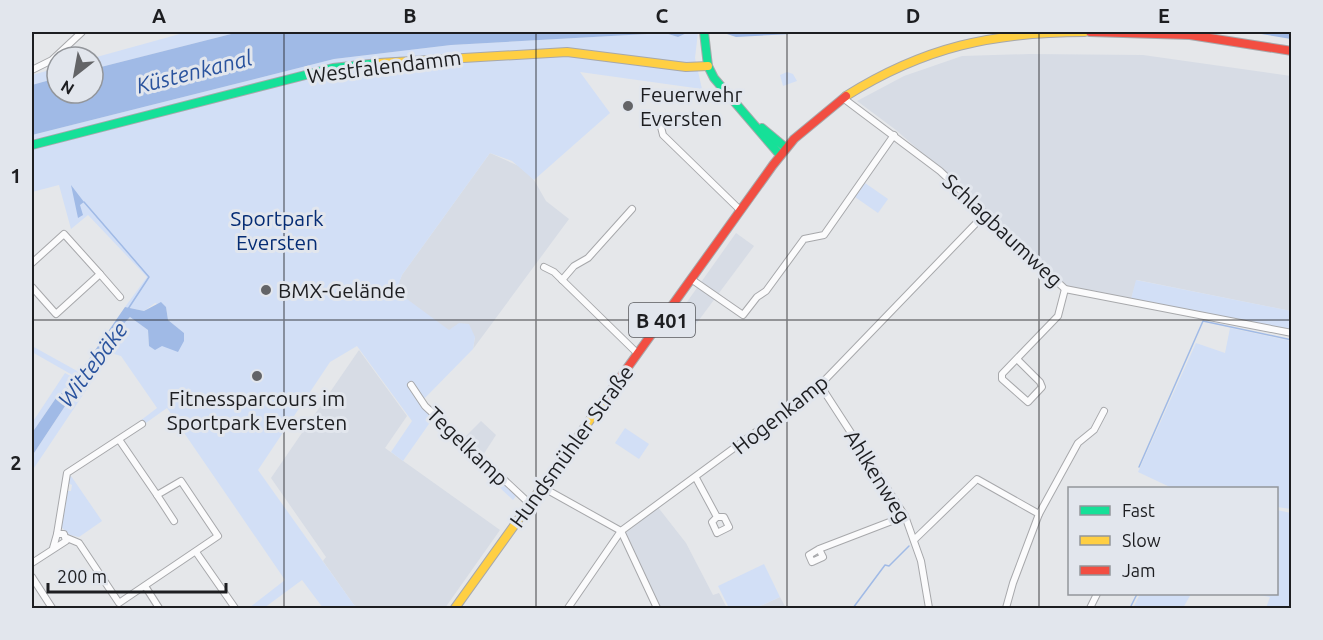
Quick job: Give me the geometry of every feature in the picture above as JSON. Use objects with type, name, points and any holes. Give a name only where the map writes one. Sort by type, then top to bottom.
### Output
[{"type":"main road","name":"B 401","points":[[783,152],[813,120],[843,98],[898,66],[963,43],[1024,33],[1085,32]]},
{"type":"main road","points":[[1090,32],[1190,35],[1292,51]]},
{"type":"main road","points":[[704,33],[708,66],[723,90],[742,113],[783,152]]},
{"type":"main road","name":"Westfalendamm","points":[[32,145],[333,68],[407,60],[567,52],[686,67],[708,66]]},
{"type":"main road","name":"Hundsmühler Straße","points":[[455,609],[783,152]]},
{"type":"street","points":[[32,70],[52,60],[82,32]]},
{"type":"street","name":"Schlagbaumweg","points":[[843,98],[940,171],[1065,289],[1292,333]]},
{"type":"street","points":[[661,127],[663,135],[740,210]]},
{"type":"street","points":[[691,279],[743,315],[757,297],[766,291],[804,238],[824,235],[894,135]]},
{"type":"street","points":[[562,280],[574,266],[588,258],[632,209]]},
{"type":"street","name":"Hogenkamp","points":[[621,531],[820,386],[986,213]]},
{"type":"street","points":[[32,263],[64,234],[120,297]]},
{"type":"street","points":[[544,267],[562,280],[637,353]]},
{"type":"street","points":[[32,290],[56,314],[100,274]]},
{"type":"street","points":[[1017,359],[1042,387],[1028,402],[1002,379],[1002,374],[1058,316],[1065,289]]},
{"type":"street","name":"Tegelkamp","points":[[411,385],[425,406],[530,504]]},
{"type":"street","name":"Ahlkenweg","points":[[820,386],[905,516],[914,540],[929,609]]},
{"type":"street","points":[[1006,609],[1013,583],[1039,514],[1078,443],[1094,430],[1104,411]]},
{"type":"street","points":[[52,548],[57,534],[67,473],[120,441],[142,424]]},
{"type":"street","points":[[120,441],[174,521]]},
{"type":"street","points":[[696,478],[717,517]]},
{"type":"street","points":[[914,540],[977,479],[1039,514]]},
{"type":"street","points":[[57,534],[62,532],[67,538],[79,543],[118,603],[218,536],[181,481],[177,481],[157,495]]},
{"type":"street","points":[[542,487],[621,531],[657,609]]},
{"type":"street","points":[[819,549],[905,516]]},
{"type":"street","points":[[568,609],[621,531]]},
{"type":"street","points":[[32,563],[67,538]]},
{"type":"street","points":[[196,552],[235,609]]},
{"type":"street","points":[[32,577],[52,609]]},
{"type":"street","points":[[145,586],[159,609]]},
{"type":"street","points":[[1090,609],[1097,595]]},
{"type":"shaded area","points":[[1143,55],[1291,76],[1291,311],[1137,280],[1131,299],[1067,286],[997,219],[896,130],[857,101],[904,76],[962,56]]},
{"type":"shaded area","points":[[490,153],[521,167],[534,180],[546,201],[569,219],[473,349],[475,337],[449,331],[395,291],[402,275]]},
{"type":"shaded area","points":[[736,233],[754,246],[693,328],[677,316]]},
{"type":"shaded area","points":[[359,350],[407,416],[385,448],[500,530],[445,608],[360,608],[354,605],[323,561],[326,557],[271,478]]},
{"type":"shaded area","points":[[481,421],[496,435],[483,455],[465,437]]},
{"type":"shaded area","points":[[657,506],[686,543],[713,595],[719,593],[727,608],[657,608],[621,531]]},
{"type":"shaded area","points":[[780,597],[786,608],[756,608]]},
{"type":"green space","points":[[187,32],[239,32],[105,66],[105,55]]},
{"type":"green space","name":"Sportpark Eversten","points":[[689,32],[698,32],[695,58],[702,89],[580,72],[610,113],[534,180],[512,161],[490,153],[402,275],[396,291],[449,330],[459,323],[469,324],[475,337],[473,349],[420,403],[438,422],[435,424],[431,421],[403,461],[391,452],[412,421],[357,346],[330,362],[258,470],[354,605],[360,608],[323,608],[302,580],[264,608],[249,608],[285,580],[167,408],[143,425],[140,421],[157,408],[121,356],[111,353],[32,471],[32,456],[110,338],[130,317],[148,330],[149,346],[184,333],[168,320],[166,307],[155,303],[144,311],[125,307],[147,277],[88,215],[71,229],[59,185],[32,192],[32,135],[334,59],[451,45],[665,33],[678,37]]},
{"type":"green space","points":[[45,71],[45,81],[32,85],[32,75]]},
{"type":"green space","points":[[787,72],[793,74],[797,81],[783,86],[780,75]]},
{"type":"green space","points":[[865,183],[888,199],[878,213],[855,197]]},
{"type":"green space","points":[[1136,280],[1291,311],[1291,331],[1131,299]]},
{"type":"green space","points":[[1230,328],[1291,341],[1291,509],[1278,507],[1278,487],[1170,487],[1138,472],[1196,343],[1225,353]]},
{"type":"green space","points":[[32,346],[79,372],[76,377],[32,352]]},
{"type":"green space","points":[[65,373],[76,379],[56,398],[32,433],[32,423]]},
{"type":"green space","points":[[439,423],[516,496],[513,500],[438,430]]},
{"type":"green space","points":[[625,428],[649,444],[639,459],[615,443]]},
{"type":"green space","points":[[71,476],[102,521],[79,537],[70,535],[60,526],[66,491],[71,491],[72,485],[67,479]]},
{"type":"green space","points":[[1278,510],[1291,513],[1291,608],[1266,608],[1270,597],[1259,595],[1278,595]]},
{"type":"green space","points":[[764,564],[780,597],[756,608],[729,608],[718,586]]},
{"type":"green space","points":[[1140,595],[1190,595],[1183,608],[1133,608]]},
{"type":"water","name":"Küstenkanal","points":[[239,32],[689,32],[678,37],[665,33],[451,45],[334,59],[32,135],[32,85],[45,81],[45,105],[105,105],[105,66]]},
{"type":"water","points":[[721,32],[829,32],[736,37]]},
{"type":"water","points":[[1249,32],[1291,32],[1291,39]]},
{"type":"water","points":[[71,185],[84,202],[80,205],[83,215],[78,218]]},
{"type":"water","name":"Wittebäke","points":[[161,302],[166,307],[168,320],[184,333],[184,341],[178,352],[162,346],[155,350],[149,346],[148,330],[130,317],[110,338],[32,456],[32,433],[56,398],[71,385],[125,307],[144,311]]},
{"type":"waterway","points":[[84,202],[149,277],[128,309]]},
{"type":"waterway","points":[[1139,467],[1203,321],[1292,340]]},
{"type":"waterway","points":[[853,608],[885,565],[889,566],[909,546]]},
{"type":"waterway","points":[[1130,608],[1136,595]]},
{"type":"traffic: fast","points":[[704,32],[708,66],[714,78],[780,155]]},
{"type":"traffic: fast","points":[[32,145],[333,68],[379,63]]},
{"type":"traffic: fast","points":[[762,128],[786,148]]},
{"type":"traffic: slow","points":[[846,96],[903,65],[960,46],[1020,35],[1085,32]]},
{"type":"traffic: slow","points":[[379,63],[567,52],[686,67],[708,66]]},
{"type":"traffic: slow","points":[[455,608],[605,399]]},
{"type":"traffic: jam","points":[[1090,32],[1190,35],[1292,51]]},
{"type":"traffic: jam","points":[[605,399],[773,165],[794,139],[846,96]]},
{"type":"place","name":"Feuerwehr Eversten","points":[[628,106]]},
{"type":"place","name":"BMX-Gelände","points":[[266,290]]},
{"type":"place","name":"Fitnessparcours im Sportpark Eversten","points":[[257,376]]}]
